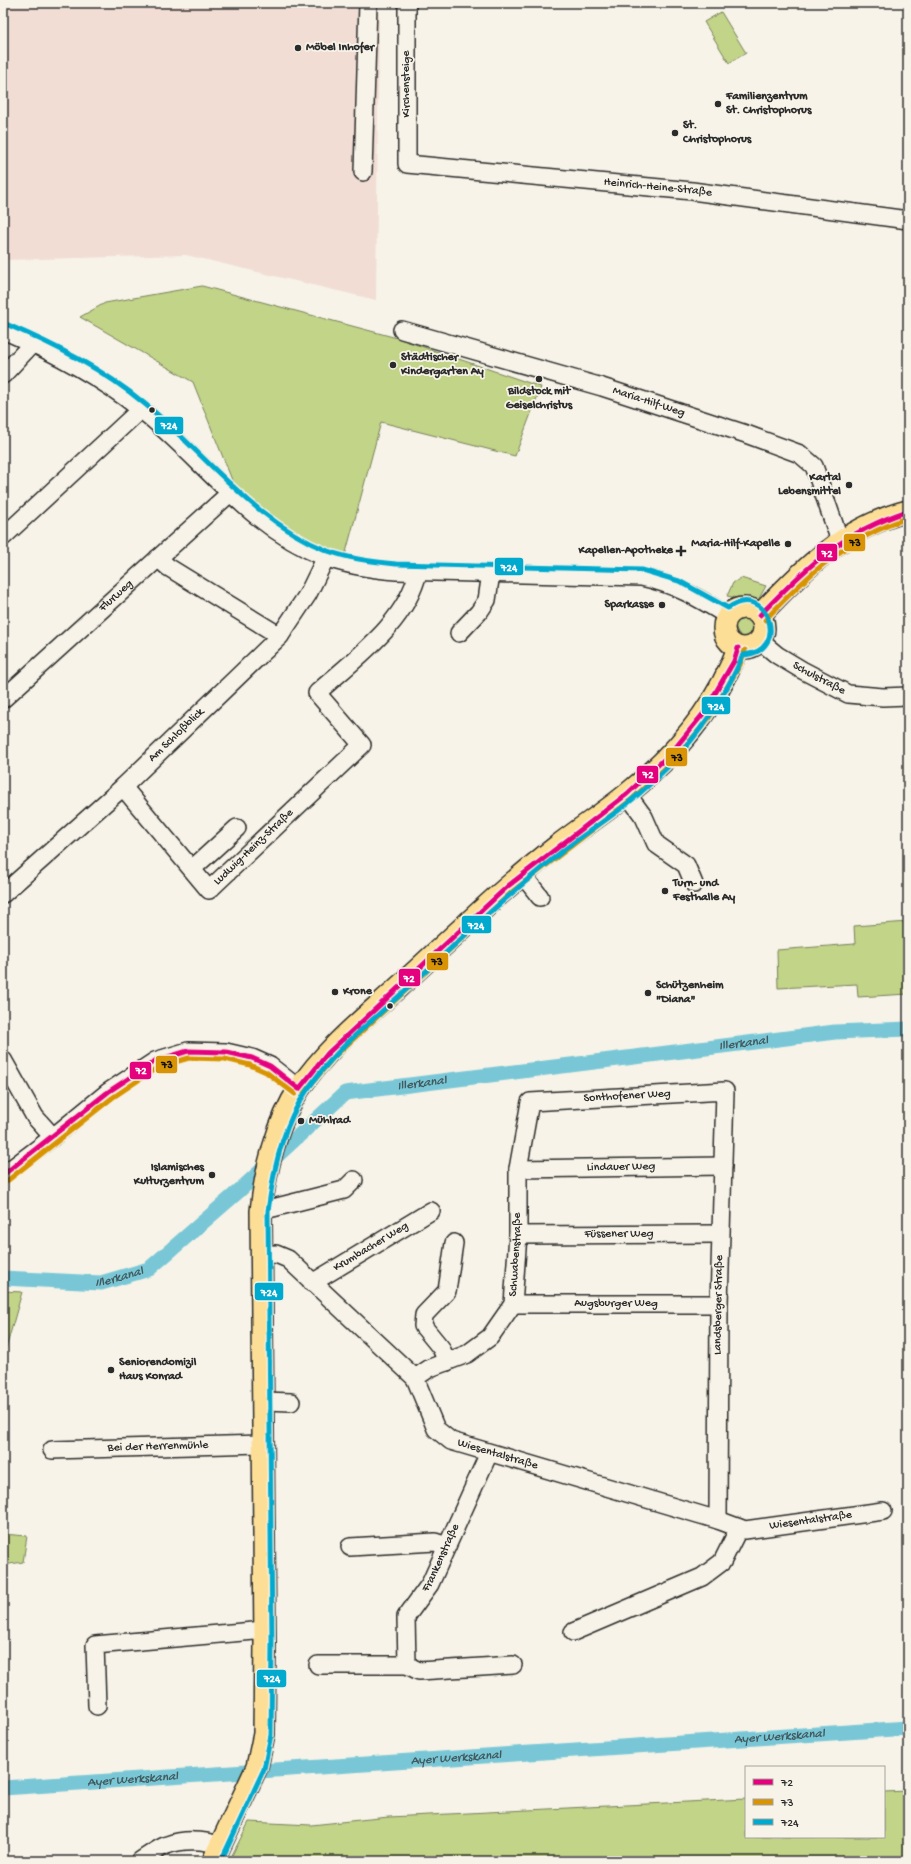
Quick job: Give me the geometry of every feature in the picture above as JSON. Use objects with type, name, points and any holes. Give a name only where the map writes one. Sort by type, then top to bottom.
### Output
[{"type":"main road","points":[[760,616],[802,571],[840,541],[871,523],[908,511]]},
{"type":"main road","points":[[747,608],[760,616],[764,628],[760,641],[749,648],[738,648],[731,644],[725,637],[723,626],[728,616],[736,610],[747,608]]},
{"type":"main road","points":[[216,1853],[257,1766],[261,1749],[265,1707],[264,1401],[261,1255],[262,1204],[267,1168],[284,1120],[299,1089],[328,1053],[522,874],[627,794],[671,753],[698,722],[734,661],[738,648]]},
{"type":"street","points":[[363,172],[368,3]]},
{"type":"street","name":"Kirchensteige","points":[[407,3],[407,164]]},
{"type":"street","name":"Heinrich-Heine-Straße","points":[[407,164],[692,191],[908,220]]},
{"type":"street","points":[[3,330],[33,343],[112,387],[140,409],[261,521],[290,540],[326,557],[373,569],[418,572],[641,577],[664,582],[701,599],[728,616]]},
{"type":"street","name":"Maria-Hilf-Weg","points":[[402,330],[602,387],[746,434],[800,454],[814,466],[840,541]]},
{"type":"street","points":[[3,376],[33,343]]},
{"type":"street","points":[[3,537],[140,409]]},
{"type":"street","name":"Flurweg","points":[[3,699],[230,493]]},
{"type":"street","name":"Am Schloßblick","points":[[3,894],[123,786],[280,636],[308,594],[326,557]]},
{"type":"street","points":[[158,558],[168,567],[280,636]]},
{"type":"street","name":"Ludwig-Heinz-Straße","points":[[123,786],[209,890],[362,746],[317,693],[378,637],[404,608],[415,588],[418,572]]},
{"type":"street","points":[[459,633],[488,600],[490,573]]},
{"type":"street","name":"Schulstraße","points":[[760,641],[777,655],[848,694],[883,697],[908,696]]},
{"type":"street","points":[[627,794],[644,816],[656,844],[686,866],[694,884]]},
{"type":"street","points":[[192,869],[237,828]]},
{"type":"street","points":[[522,874],[540,897]]},
{"type":"street","points":[[3,1175],[53,1138],[108,1092],[134,1074],[155,1061],[188,1051],[226,1052],[252,1058],[270,1066],[299,1089]]},
{"type":"street","points":[[3,1060],[35,1117],[53,1138]]},
{"type":"street","name":"Sonthofener Weg","points":[[530,1102],[725,1090]]},
{"type":"street","name":"Landsberger Straße","points":[[718,1520],[720,1234],[725,1090]]},
{"type":"street","name":"Schwabenstraße","points":[[415,1378],[430,1368],[467,1354],[490,1337],[513,1304],[518,1235],[518,1169],[530,1102]]},
{"type":"street","name":"Lindauer Weg","points":[[518,1169],[723,1166]]},
{"type":"street","points":[[262,1204],[344,1190],[354,1180]]},
{"type":"street","name":"Krumbacher Weg","points":[[312,1283],[431,1211]]},
{"type":"street","name":"Füssener Weg","points":[[518,1235],[720,1234]]},
{"type":"street","points":[[447,1362],[441,1348],[423,1326],[424,1315],[447,1291],[454,1243]]},
{"type":"street","name":"Wiesentalstraße","points":[[261,1255],[276,1254],[288,1259],[415,1378],[436,1429],[451,1441],[718,1520],[745,1530],[800,1524],[883,1511]]},
{"type":"street","name":"Augsburger Weg","points":[[513,1304],[719,1304]]},
{"type":"street","points":[[264,1401],[291,1402]]},
{"type":"street","name":"Bei der Herrenmühle","points":[[52,1450],[264,1444]]},
{"type":"street","name":"Frankenstraße","points":[[407,1664],[406,1617],[430,1584],[489,1453]]},
{"type":"street","points":[[573,1632],[702,1577],[722,1562],[740,1528]]},
{"type":"street","points":[[350,1547],[435,1542],[447,1546]]},
{"type":"street","points":[[97,1706],[95,1645],[265,1630]]},
{"type":"street","points":[[318,1665],[407,1664],[419,1671],[513,1665]]},
{"type":"street","points":[[140,1861],[167,1845],[192,1841],[208,1841],[216,1853]]},
{"type":"shaded area","points":[[3,3],[379,3],[376,300],[186,255],[3,260]]},
{"type":"green space","points":[[721,12],[746,53],[729,63],[704,22]]},
{"type":"green space","points":[[202,286],[397,338],[541,387],[515,456],[381,422],[345,556],[273,525],[236,490],[193,382],[80,317],[105,303]]},
{"type":"green space","points":[[741,578],[766,586],[757,602],[727,596],[733,583]]},
{"type":"green space","points":[[742,617],[749,618],[753,622],[753,631],[748,638],[739,634],[735,625],[738,619]]},
{"type":"green space","points":[[908,922],[908,994],[858,997],[857,984],[778,988],[777,950],[855,944],[854,926]]},
{"type":"green space","points":[[3,1291],[22,1292],[3,1359]]},
{"type":"green space","points":[[3,1534],[27,1536],[23,1562],[3,1565]]},
{"type":"green space","points":[[908,1791],[908,1861],[229,1861],[249,1822],[311,1825],[389,1817],[745,1799],[745,1838],[885,1838],[885,1792]]},
{"type":"waterway","name":"Illerkanal","points":[[3,1278],[101,1283],[149,1269],[240,1190],[345,1093],[835,1032],[908,1029]]},
{"type":"waterway","name":"Ayer Werkskanal","points":[[3,1788],[908,1728]]},
{"type":"transit line","name":"724","points":[[6,324],[60,349],[129,391],[167,423],[253,505],[277,523],[301,538],[328,551],[362,560],[396,564],[642,570],[679,581],[728,608],[742,602],[754,603],[763,610],[768,620],[770,631],[767,642],[758,651],[743,655],[721,699],[693,738],[660,775],[623,807],[567,848],[483,918],[364,1027],[322,1070],[310,1086],[292,1116],[278,1156],[268,1211],[272,1642],[271,1735],[264,1769],[221,1861]]},
{"type":"transit line","name":"72","points":[[760,615],[793,581],[845,540],[864,529],[908,511]]},
{"type":"transit line","name":"73","points":[[765,620],[797,587],[830,559],[866,536],[886,526],[908,518]]},
{"type":"transit line","name":"72","points":[[299,1089],[328,1053],[508,886],[627,794],[671,753],[703,714],[734,661],[738,648]]},
{"type":"transit line","name":"73","points":[[304,1093],[333,1058],[513,891],[631,800],[676,758],[709,718],[740,665],[745,650]]},
{"type":"transit line","name":"72","points":[[3,1175],[108,1092],[155,1061],[188,1051],[226,1052],[252,1058],[270,1066],[299,1089]]},
{"type":"transit line","name":"73","points":[[7,1181],[112,1098],[158,1067],[189,1058],[225,1059],[250,1065],[266,1072],[295,1094]]},
{"type":"place","name":"Möbel Inhofer","points":[[298,48]]},
{"type":"place","name":"Familienzentrum St. Christophorus","points":[[718,104]]},
{"type":"place","name":"St. Christophorus","points":[[675,133]]},
{"type":"place","name":"Städtischer Kindergarten Ay","points":[[393,365]]},
{"type":"place","name":"Bildstock mit Geiselchristus","points":[[539,379]]},
{"type":"place","name":"Kartal Lebensmittel","points":[[849,485]]},
{"type":"place","name":"Maria-Hilf-Kapelle","points":[[788,544]]},
{"type":"place","name":"Kapellen-Apotheke","points":[[681,551]]},
{"type":"place","name":"Sparkasse","points":[[662,605]]},
{"type":"place","name":"Turn- und Festhalle Ay","points":[[665,891]]},
{"type":"place","name":"Krone","points":[[335,992]]},
{"type":"place","name":"Schützenheim \"Diana\"","points":[[648,993]]},
{"type":"place","name":"Mühlrad","points":[[301,1121]]},
{"type":"place","name":"Islamisches Kulturzentrum","points":[[212,1175]]},
{"type":"place","name":"Seniorendomizil Haus Konrad","points":[[111,1370]]}]
